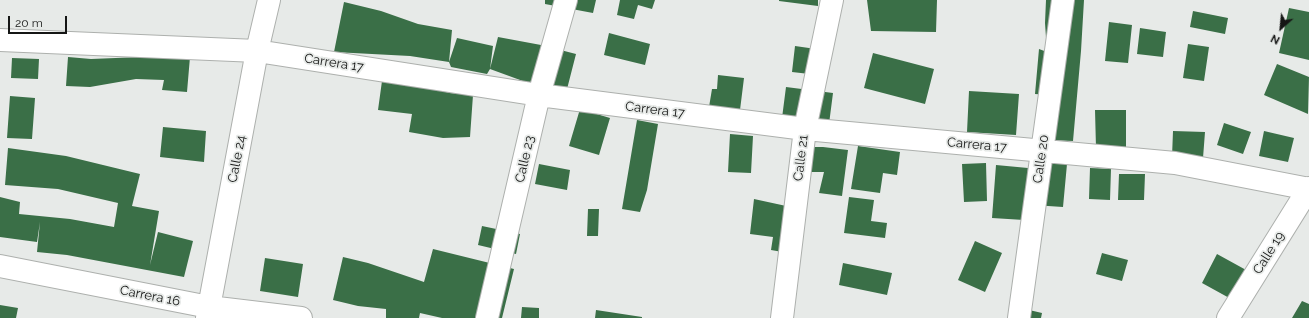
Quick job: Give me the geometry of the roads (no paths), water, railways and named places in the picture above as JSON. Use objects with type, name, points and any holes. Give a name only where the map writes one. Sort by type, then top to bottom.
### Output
[{"type":"street","name":"Calle 24","points":[[208,313],[257,52],[269,0]]},
{"type":"street","name":"Calle 23","points":[[488,318],[540,95],[566,0]]},
{"type":"street","name":"Calle 21","points":[[782,318],[805,129],[832,0]]},
{"type":"street","name":"Calle 20","points":[[1019,318],[1063,0]]},
{"type":"street","name":"Carrera 17","points":[[0,40],[257,52],[540,95],[805,129],[1175,163],[1309,189]]},
{"type":"street","name":"Calle 19","points":[[1228,318],[1309,189]]},
{"type":"street","name":"Carrera 16","points":[[0,266],[208,313],[301,318]]}]
